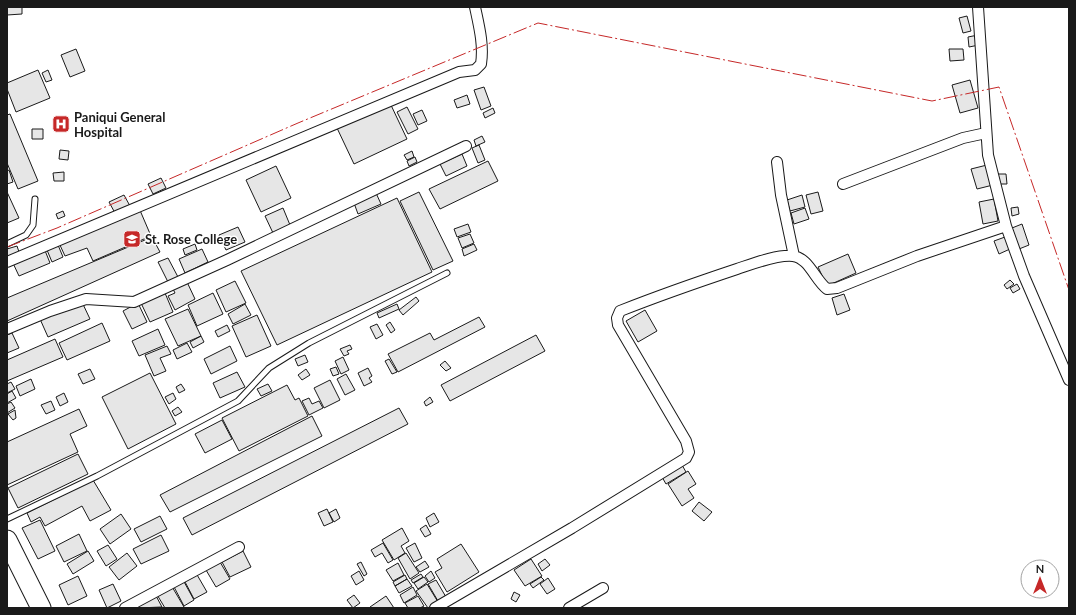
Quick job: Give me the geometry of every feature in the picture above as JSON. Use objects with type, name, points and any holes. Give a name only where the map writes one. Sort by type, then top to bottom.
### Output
[{"type":"highway","points":[[7,540],[41,608]]},
{"type":"street","points":[[7,262],[459,72],[475,70],[481,64],[483,56],[475,7]]},
{"type":"street","points":[[978,7],[988,155],[1006,226],[1024,276],[1069,380]]},
{"type":"street","points":[[843,184],[963,138],[986,133]]},
{"type":"street","points":[[7,329],[86,298],[134,302],[234,257],[466,146]]},
{"type":"street","points":[[777,162],[781,196],[794,256]]},
{"type":"street","points":[[435,608],[579,524],[686,458],[689,452],[686,441],[618,324],[617,318],[620,311],[658,296],[770,258],[794,256],[805,262],[822,285],[827,289],[837,288],[917,256],[1006,226]]},
{"type":"street","points":[[125,608],[238,547]]},
{"type":"street","points":[[569,608],[603,588]]},
{"type":"lane","points":[[7,244],[26,235],[33,225],[35,199]]},
{"type":"lane","points":[[7,519],[96,476],[238,401],[269,368],[309,343],[447,273]]},
{"type":"building","points":[[7,7],[22,7],[22,14],[7,15]]},
{"type":"building","points":[[967,16],[971,31],[963,33],[959,18]]},
{"type":"building","points":[[978,35],[979,45],[969,47],[968,37]]},
{"type":"building","points":[[76,49],[85,71],[70,77],[61,55]]},
{"type":"building","points":[[949,49],[963,49],[964,60],[950,61]]},
{"type":"building","points":[[38,70],[50,98],[16,112],[7,89],[7,83]]},
{"type":"building","points":[[48,70],[52,80],[46,82],[42,73]]},
{"type":"building","points":[[970,80],[978,108],[960,113],[952,85]]},
{"type":"building","points":[[484,87],[491,106],[481,110],[474,90]]},
{"type":"building","points":[[467,95],[470,104],[457,108],[454,100]]},
{"type":"building","points":[[390,103],[407,139],[354,164],[337,128]]},
{"type":"building","points":[[407,107],[418,129],[408,134],[397,112]]},
{"type":"building","points":[[493,108],[495,113],[485,118],[483,113]]},
{"type":"building","points":[[422,110],[427,121],[418,125],[413,114]]},
{"type":"building","points":[[10,114],[38,181],[18,189],[7,163],[7,115]]},
{"type":"building","points":[[32,129],[43,129],[43,139],[32,139]]},
{"type":"building","points":[[482,136],[485,142],[476,146],[474,140]]},
{"type":"building","points":[[479,145],[485,160],[478,163],[472,148]]},
{"type":"building","points":[[60,150],[69,151],[68,160],[59,159]]},
{"type":"building","points":[[412,151],[414,157],[407,160],[404,155]]},
{"type":"building","points":[[462,154],[467,166],[446,176],[440,164]]},
{"type":"building","points":[[415,157],[417,162],[409,166],[407,161]]},
{"type":"building","points":[[488,161],[498,181],[440,209],[429,189]]},
{"type":"building","points":[[987,165],[993,185],[977,189],[971,169]]},
{"type":"building","points":[[276,166],[291,198],[261,212],[246,180]]},
{"type":"building","points":[[9,170],[13,182],[7,184],[7,171]]},
{"type":"building","points":[[64,172],[64,181],[54,181],[53,173]]},
{"type":"building","points":[[997,174],[1006,174],[1007,184],[998,184]]},
{"type":"building","points":[[161,178],[166,188],[153,194],[148,184]]},
{"type":"building","points":[[7,192],[19,218],[7,223]]},
{"type":"building","points":[[419,192],[453,261],[433,270],[400,201]]},
{"type":"building","points":[[818,192],[823,211],[811,214],[806,195]]},
{"type":"building","points":[[376,193],[381,204],[358,214],[354,203]]},
{"type":"building","points":[[124,195],[130,206],[115,213],[109,202]]},
{"type":"building","points":[[802,195],[805,207],[790,211],[787,200]]},
{"type":"building","points":[[397,198],[432,272],[277,345],[241,271]]},
{"type":"building","points":[[994,199],[998,221],[983,224],[979,202]]},
{"type":"building","points":[[1018,207],[1019,214],[1012,216],[1011,208]]},
{"type":"building","points":[[139,208],[151,236],[93,261],[87,248],[65,256],[59,243]]},
{"type":"building","points":[[283,208],[290,225],[273,233],[265,216]]},
{"type":"building","points":[[805,208],[809,219],[794,224],[791,213]]},
{"type":"building","points":[[63,211],[65,216],[58,219],[56,214]]},
{"type":"building","points":[[468,224],[471,232],[457,237],[454,229]]},
{"type":"building","points":[[1022,224],[1029,245],[1019,249],[1012,228]]},
{"type":"building","points":[[238,227],[245,242],[226,250],[219,235]]},
{"type":"building","points":[[470,234],[474,243],[462,248],[458,238]]},
{"type":"building","points":[[152,237],[160,252],[7,321],[7,298]]},
{"type":"building","points":[[1005,237],[1010,249],[999,254],[994,241]]},
{"type":"building","points":[[195,244],[197,250],[185,255],[183,249]]},
{"type":"building","points":[[474,244],[477,250],[464,256],[462,249]]},
{"type":"building","points":[[58,245],[63,257],[52,262],[47,250]]},
{"type":"building","points":[[17,246],[20,255],[7,257],[7,249]]},
{"type":"building","points":[[44,248],[50,263],[19,276],[12,261]]},
{"type":"building","points":[[202,249],[208,262],[185,273],[179,259]]},
{"type":"building","points":[[848,254],[856,273],[827,286],[818,267]]},
{"type":"building","points":[[168,258],[178,277],[168,282],[158,262]]},
{"type":"building","points":[[1010,280],[1014,284],[1007,289],[1004,285]]},
{"type":"building","points":[[235,281],[246,303],[226,312],[216,290]]},
{"type":"building","points":[[187,282],[195,299],[175,310],[168,296],[175,293],[173,289]]},
{"type":"building","points":[[1017,284],[1020,289],[1013,293],[1010,288]]},
{"type":"building","points":[[165,293],[173,312],[150,322],[141,303]]},
{"type":"building","points":[[213,293],[223,314],[197,326],[188,305]]},
{"type":"building","points":[[844,294],[850,310],[837,315],[832,298]]},
{"type":"building","points":[[416,297],[419,301],[403,315],[399,310]]},
{"type":"building","points":[[81,300],[90,319],[48,337],[40,319]]},
{"type":"building","points":[[138,303],[147,322],[132,329],[123,311]]},
{"type":"building","points":[[245,304],[251,315],[233,324],[228,314]]},
{"type":"building","points":[[397,304],[399,309],[379,318],[377,313]]},
{"type":"building","points":[[188,309],[201,336],[178,346],[165,319]]},
{"type":"building","points":[[645,310],[657,331],[638,342],[626,321]]},
{"type":"building","points":[[257,315],[271,346],[246,357],[232,326]]},
{"type":"building","points":[[479,317],[485,327],[398,372],[388,354],[430,333],[434,340]]},
{"type":"building","points":[[390,322],[395,330],[391,333],[386,325]]},
{"type":"building","points":[[102,323],[110,341],[67,360],[59,343]]},
{"type":"building","points":[[377,324],[383,335],[376,339],[370,327]]},
{"type":"building","points":[[227,325],[230,331],[218,337],[215,331]]},
{"type":"building","points":[[158,329],[165,345],[139,356],[132,341]]},
{"type":"building","points":[[12,333],[19,348],[7,353],[7,335]]},
{"type":"building","points":[[536,335],[545,351],[450,401],[441,385]]},
{"type":"building","points":[[201,336],[204,342],[193,348],[190,342]]},
{"type":"building","points":[[55,339],[63,357],[7,381],[7,360]]},
{"type":"building","points":[[187,343],[192,352],[177,359],[173,350]]},
{"type":"building","points":[[350,345],[352,349],[347,351],[349,354],[344,356],[340,349]]},
{"type":"building","points":[[167,346],[171,354],[160,358],[166,371],[154,376],[145,355]]},
{"type":"building","points":[[230,346],[237,361],[211,374],[204,359]]},
{"type":"building","points":[[305,355],[308,362],[298,366],[295,359]]},
{"type":"building","points":[[343,357],[349,370],[341,374],[335,361]]},
{"type":"building","points":[[389,359],[397,372],[392,374],[385,361]]},
{"type":"building","points":[[445,361],[451,368],[446,371],[440,365]]},
{"type":"building","points":[[336,367],[339,374],[333,376],[330,369]]},
{"type":"building","points":[[368,368],[372,376],[369,378],[372,382],[364,386],[358,373]]},
{"type":"building","points":[[90,369],[95,379],[83,384],[78,374]]},
{"type":"building","points":[[306,369],[310,375],[302,380],[298,375]]},
{"type":"building","points":[[237,372],[245,387],[220,398],[213,383]]},
{"type":"building","points":[[150,373],[176,424],[128,449],[102,397]]},
{"type":"building","points":[[346,374],[355,390],[345,395],[337,379]]},
{"type":"building","points":[[31,379],[35,389],[20,396],[16,386]]},
{"type":"building","points":[[330,380],[340,400],[324,408],[314,388]]},
{"type":"building","points":[[11,382],[15,389],[7,393],[7,384]]},
{"type":"building","points":[[181,384],[185,390],[179,393],[176,387]]},
{"type":"building","points":[[268,384],[272,391],[261,396],[257,389]]},
{"type":"building","points":[[287,385],[295,400],[299,398],[308,416],[239,451],[222,418]]},
{"type":"building","points":[[12,391],[16,398],[7,403],[7,394]]},
{"type":"building","points":[[64,393],[68,402],[60,406],[56,397]]},
{"type":"building","points":[[173,393],[176,399],[169,404],[165,397]]},
{"type":"building","points":[[430,397],[433,402],[426,406],[424,402]]},
{"type":"building","points":[[309,398],[312,404],[319,401],[323,408],[309,415],[302,401]]},
{"type":"building","points":[[51,401],[55,410],[46,414],[41,405]]},
{"type":"building","points":[[11,402],[15,408],[7,413],[7,404]]},
{"type":"building","points":[[178,407],[182,412],[175,416],[172,411]]},
{"type":"building","points":[[399,408],[408,424],[192,535],[183,518]]},
{"type":"building","points":[[79,409],[87,426],[70,434],[78,452],[7,485],[7,442]]},
{"type":"building","points":[[15,410],[16,418],[13,420],[8,414]]},
{"type":"building","points":[[312,416],[322,436],[170,512],[160,495]]},
{"type":"building","points":[[222,420],[232,439],[205,453],[195,434]]},
{"type":"building","points":[[78,454],[88,474],[18,508],[8,488]]},
{"type":"building","points":[[682,465],[686,472],[666,484],[662,477]]},
{"type":"building","points":[[688,471],[696,484],[688,489],[694,498],[682,506],[668,484]]},
{"type":"building","points":[[93,480],[111,510],[90,521],[82,506],[45,526],[40,517],[31,522],[27,513]]},
{"type":"building","points":[[699,502],[712,512],[704,521],[692,511]]},
{"type":"building","points":[[327,509],[333,522],[324,526],[318,513]]},
{"type":"building","points":[[336,509],[340,518],[334,522],[329,513]]},
{"type":"building","points":[[434,513],[439,522],[430,527],[426,518]]},
{"type":"building","points":[[121,514],[131,529],[110,544],[100,529]]},
{"type":"building","points":[[160,516],[167,529],[141,542],[134,529]]},
{"type":"building","points":[[40,520],[55,551],[38,559],[22,528]]},
{"type":"building","points":[[426,525],[431,534],[425,537],[420,529]]},
{"type":"building","points":[[402,528],[409,541],[401,546],[405,553],[394,560],[382,540]]},
{"type":"building","points":[[79,534],[87,551],[64,562],[56,546]]},
{"type":"building","points":[[161,535],[169,551],[141,564],[133,549]]},
{"type":"building","points":[[383,543],[393,560],[388,563],[382,553],[375,557],[371,550]]},
{"type":"building","points":[[415,543],[422,558],[414,562],[406,548]]},
{"type":"building","points":[[461,544],[479,572],[447,592],[435,572],[442,568],[437,559]]},
{"type":"building","points":[[108,545],[117,559],[106,566],[97,551]]},
{"type":"building","points":[[88,551],[94,561],[73,574],[67,564]]},
{"type":"building","points":[[243,551],[251,567],[230,577],[222,562]]},
{"type":"building","points":[[127,553],[137,566],[119,580],[109,567]]},
{"type":"building","points":[[406,553],[419,573],[410,579],[398,558]]},
{"type":"building","points":[[531,559],[542,576],[525,586],[514,570]]},
{"type":"building","points":[[545,559],[550,565],[542,571],[538,564]]},
{"type":"building","points":[[425,561],[429,567],[420,572],[416,567]]},
{"type":"building","points":[[220,562],[230,579],[216,587],[206,570]]},
{"type":"building","points":[[361,562],[367,574],[364,576],[357,564]]},
{"type":"building","points":[[398,563],[404,575],[393,581],[386,570]]},
{"type":"building","points":[[359,571],[364,580],[356,585],[351,576]]},
{"type":"building","points":[[431,571],[435,578],[429,582],[425,576]]},
{"type":"building","points":[[196,573],[207,592],[194,599],[184,580]]},
{"type":"building","points":[[421,574],[423,577],[413,583],[411,580]]},
{"type":"building","points":[[405,575],[407,579],[395,586],[393,582]]},
{"type":"building","points":[[78,576],[87,596],[68,605],[59,585]]},
{"type":"building","points":[[424,577],[428,582],[418,589],[414,583]]},
{"type":"building","points":[[541,577],[544,580],[533,588],[530,584]]},
{"type":"building","points":[[548,578],[555,589],[547,594],[540,584]]},
{"type":"building","points":[[407,579],[412,586],[399,593],[395,586]]},
{"type":"building","points":[[183,580],[194,600],[184,606],[173,585]]},
{"type":"building","points":[[436,580],[446,597],[438,601],[428,584]]},
{"type":"building","points":[[113,584],[121,601],[107,608],[99,590]]},
{"type":"building","points":[[427,584],[438,602],[428,608],[416,591]]},
{"type":"building","points":[[171,585],[184,607],[165,608],[156,593]]},
{"type":"building","points":[[413,587],[417,595],[404,603],[400,595]]},
{"type":"building","points":[[514,592],[520,595],[516,602],[511,599]]},
{"type":"building","points":[[155,594],[162,607],[137,608],[136,606]]},
{"type":"building","points":[[354,595],[360,603],[353,608],[347,600]]},
{"type":"building","points":[[386,596],[394,608],[370,608],[370,607]]},
{"type":"building","points":[[418,596],[424,606],[420,608],[408,608],[405,603]]},
{"type":"power","points":[[7,247],[57,228],[298,123],[538,23],[932,101],[999,87],[1069,290]]},
{"type":"place","name":"Paniqui General Hospital","points":[[61,124]]},
{"type":"place","name":"St. Rose College","points":[[132,239]]}]
